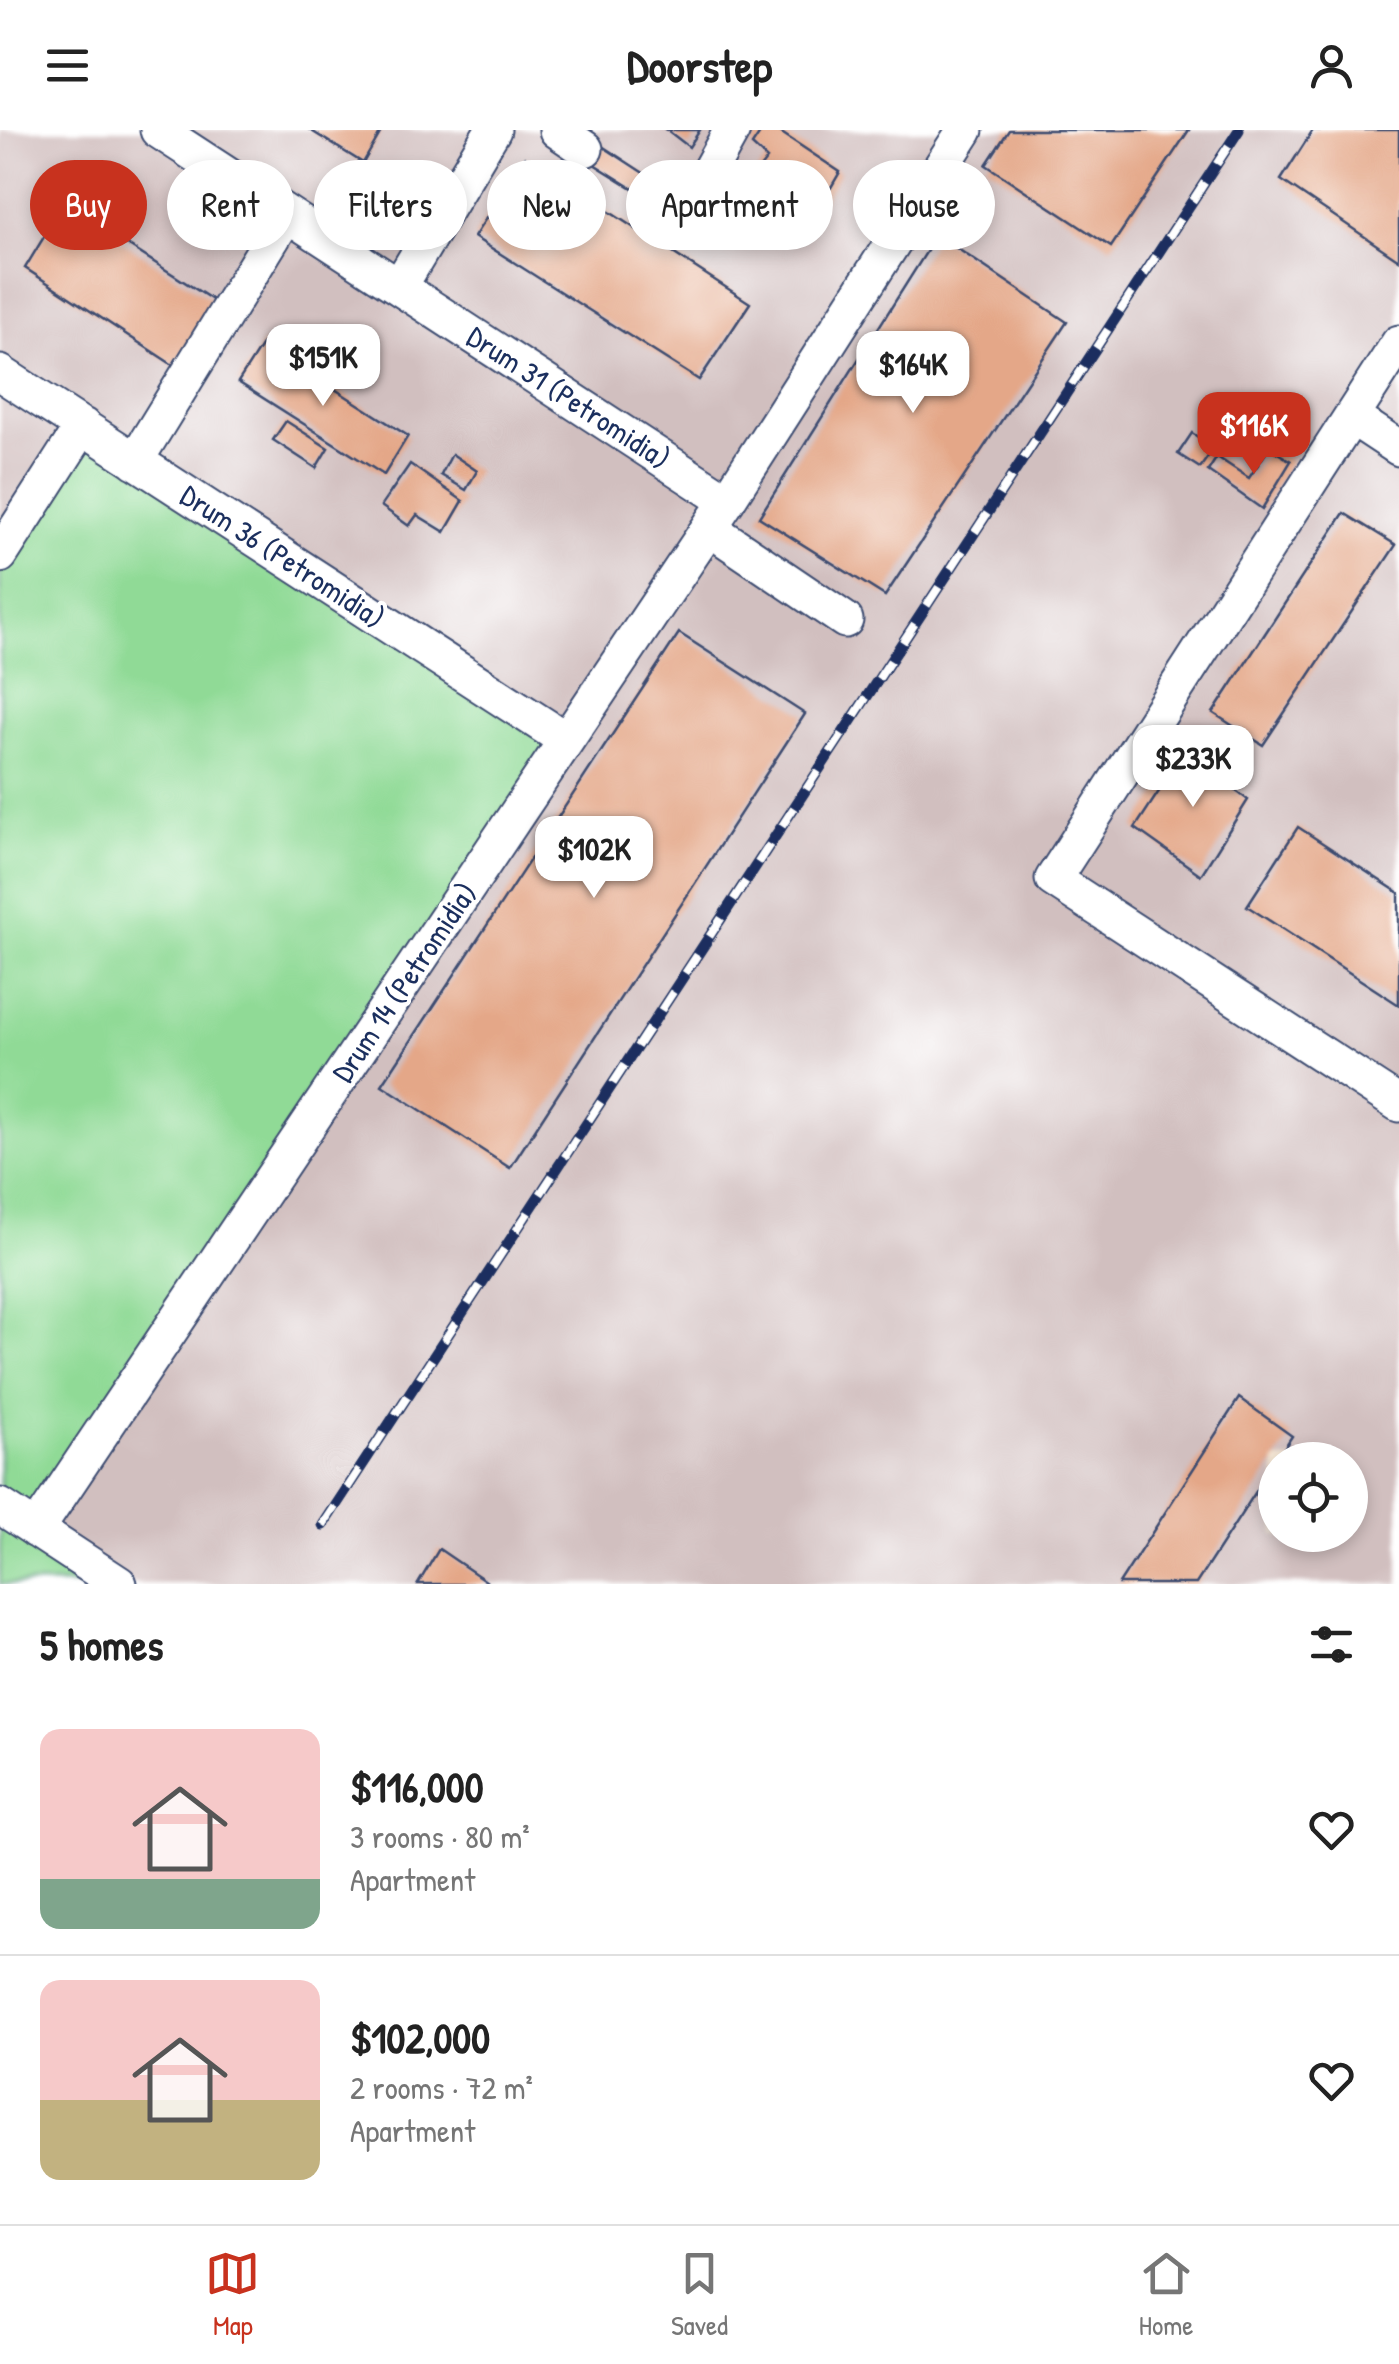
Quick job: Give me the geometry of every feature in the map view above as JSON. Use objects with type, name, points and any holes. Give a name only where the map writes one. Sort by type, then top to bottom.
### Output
[{"type":"lane","points":[[399,286],[493,130]]},
{"type":"lane","points":[[715,160],[732,130]]},
{"type":"lane","name":"Drum 31 (Petromidia)","points":[[165,132],[207,160]]},
{"type":"lane","name":"Drum 14 (Petromidia)","points":[[36,1530],[718,514],[952,134]]},
{"type":"lane","name":"Drum 31 (Petromidia)","points":[[294,218],[399,286],[718,514],[845,620]]},
{"type":"lane","points":[[135,460],[265,250]]},
{"type":"lane","points":[[1399,343],[1054,879],[1399,1104]]},
{"type":"lane","name":"Drum 36 (Petromidia)","points":[[0,373],[566,740]]},
{"type":"lane","points":[[1352,417],[1399,448]]},
{"type":"lane","points":[[0,554],[82,426]]},
{"type":"lane","points":[[0,1506],[118,1584]]},
{"type":"shaded area","points":[[0,130],[1399,130],[1399,1584],[0,1584]]},
{"type":"green space","points":[[83,426],[566,740],[36,1529],[119,1584],[0,1584],[0,555]]},
{"type":"building","points":[[310,130],[382,130],[365,160],[358,160]]},
{"type":"building","points":[[667,130],[700,130],[689,147]]},
{"type":"building","points":[[762,130],[777,130],[822,160],[766,160],[752,145]]},
{"type":"building","points":[[1009,130],[1189,130],[1111,247],[995,171],[995,160],[989,160]]},
{"type":"building","points":[[1313,130],[1399,130],[1399,260],[1281,180]]},
{"type":"building","points":[[596,142],[626,162],[626,184],[606,171],[606,160],[586,159]]},
{"type":"building","points":[[606,210],[626,223],[626,250],[668,250],[750,303],[699,380],[494,250],[606,250]]},
{"type":"building","points":[[487,217],[487,245],[474,237]]},
{"type":"building","points":[[36,250],[135,250],[214,301],[176,367],[25,268]]},
{"type":"building","points":[[928,250],[959,250],[1067,322],[885,596],[759,517]]},
{"type":"building","points":[[263,343],[408,436],[384,475],[238,382]]},
{"type":"building","points":[[286,421],[328,448],[316,468],[273,440]]},
{"type":"building","points":[[1192,433],[1214,448],[1200,468],[1178,454]]},
{"type":"building","points":[[1269,448],[1291,461],[1262,509],[1208,471],[1217,457],[1249,478]]},
{"type":"building","points":[[452,454],[477,471],[466,490],[441,475]]},
{"type":"building","points":[[410,464],[463,501],[445,532],[417,515],[409,526],[381,506]]},
{"type":"building","points":[[1344,513],[1396,545],[1263,745],[1213,713]]},
{"type":"building","points":[[679,633],[805,714],[510,1168],[382,1085]]},
{"type":"building","points":[[1192,741],[1222,762],[1215,775],[1248,800],[1201,875],[1135,828]]},
{"type":"building","points":[[1298,827],[1399,893],[1399,1005],[1247,906]]},
{"type":"building","points":[[1239,1398],[1292,1436],[1288,1442],[1258,1442],[1258,1488],[1196,1584],[1119,1584]]},
{"type":"building","points":[[439,1549],[486,1581],[484,1584],[418,1584]]},
{"type":"railway","points":[[323,1525],[1239,130]]}]
